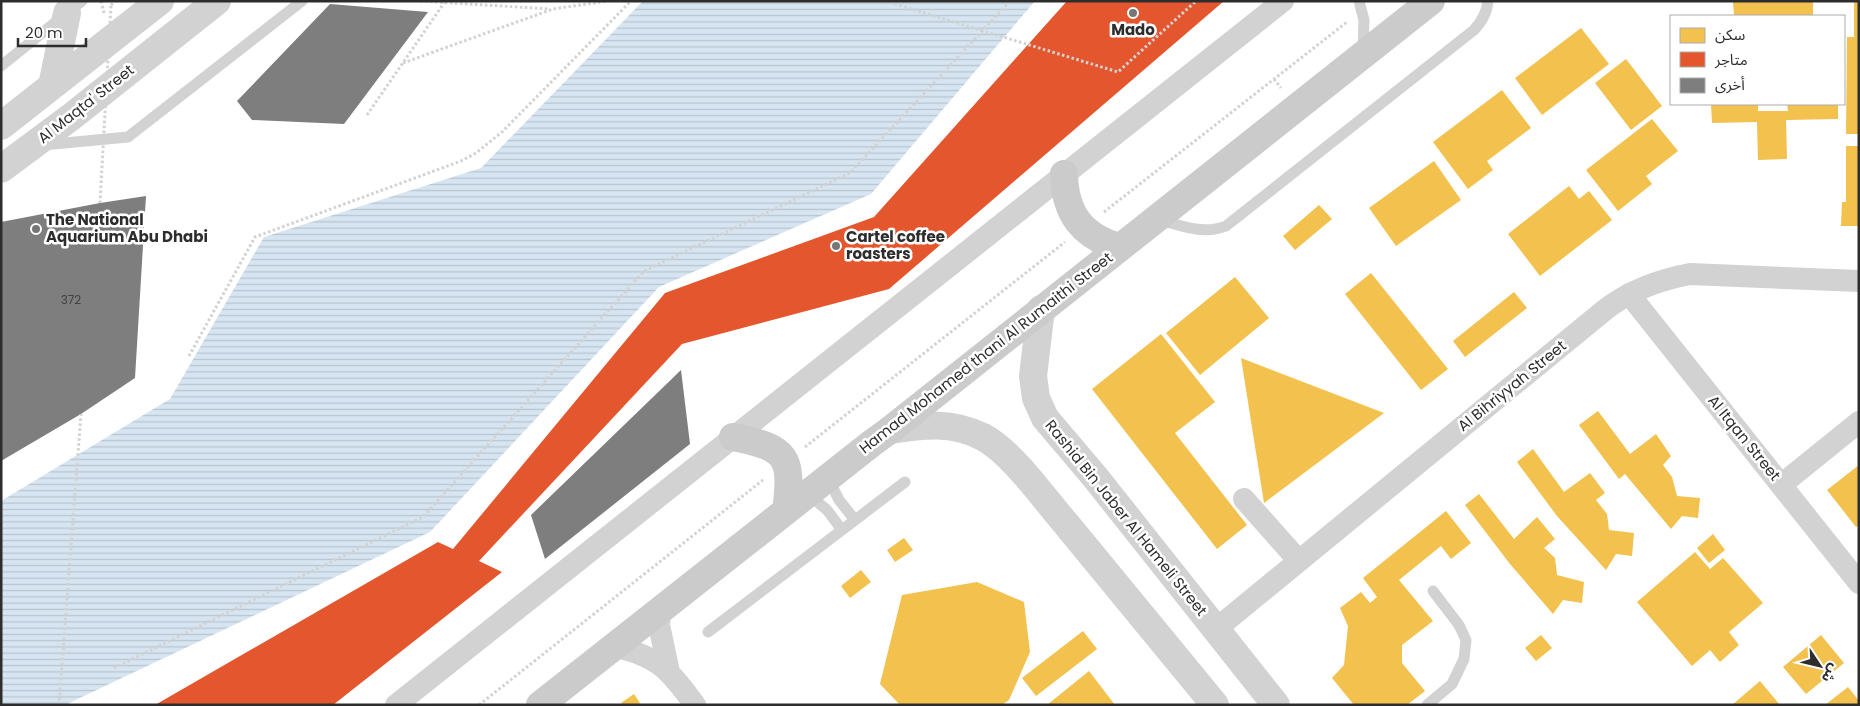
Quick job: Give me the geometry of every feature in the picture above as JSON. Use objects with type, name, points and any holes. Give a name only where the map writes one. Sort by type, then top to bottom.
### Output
[{"type":"main road","name":"Hamad Mohamed thani Al Rumaithi Street","points":[[540,705],[1431,1]]},
{"type":"main road","points":[[1064,174],[1067,204],[1074,217],[1094,237],[1120,248]]},
{"type":"main road","points":[[734,437],[758,442],[770,446],[779,452],[786,462],[790,474],[786,511]]},
{"type":"street","points":[[1,126],[160,1]]},
{"type":"street","name":"Al Maqta' Street","points":[[1,169],[71,117],[217,1]]},
{"type":"street","points":[[396,705],[1284,1]]},
{"type":"street","points":[[52,86],[74,7]]},
{"type":"street","name":"Al Bihriyyah Street","points":[[1216,629],[1598,315],[1629,294],[1662,280],[1690,274],[1859,281]]},
{"type":"street","name":"Al Itqan Street","points":[[1629,294],[1859,583]]},
{"type":"street","name":"Rashid Bin Jaber Al Hameli Street","points":[[1041,309],[1033,376],[1036,398],[1045,418],[1276,705]]},
{"type":"street","points":[[1781,485],[1859,422]]},
{"type":"street","points":[[890,430],[929,425],[948,426],[967,430],[985,438],[1001,449],[1215,705]]},
{"type":"street","points":[[1244,499],[1299,561]]},
{"type":"street","points":[[660,611],[659,625],[669,672]]},
{"type":"street","points":[[614,646],[642,655],[669,672],[695,705]]},
{"type":"lane","points":[[31,146],[128,138],[302,1]]},
{"type":"lane","points":[[1156,219],[1195,230],[1216,230],[1226,226],[1474,30],[1482,21],[1487,10],[1488,1]]},
{"type":"lane","points":[[1360,6],[1364,30],[1363,54]]},
{"type":"lane","points":[[1,66],[74,7]]},
{"type":"lane","points":[[708,632],[905,482]]},
{"type":"lane","points":[[818,486],[839,500],[855,520]]},
{"type":"lane","points":[[818,486],[827,510],[842,530]]},
{"type":"lane","points":[[1427,705],[1452,684],[1464,660],[1466,640],[1459,625],[1434,591]]},
{"type":"path","points":[[101,1],[104,12]]},
{"type":"path","points":[[100,203],[111,5],[115,1]]},
{"type":"path","points":[[420,1],[553,9],[608,1]]},
{"type":"path","points":[[189,356],[255,237],[461,161],[476,153],[502,132],[631,1]]},
{"type":"path","points":[[885,1],[1118,72],[1196,1]]},
{"type":"path","points":[[114,668],[423,517],[644,270],[850,173],[1010,1]]},
{"type":"path","points":[[367,115],[444,3]]},
{"type":"path","points":[[480,705],[1083,228],[1360,6]]},
{"type":"path","points":[[403,63],[553,9]]},
{"type":"path","points":[[59,705],[81,414]]},
{"type":"shaded area","points":[[643,1],[1035,1],[871,194],[659,287],[430,532],[65,705],[1,705],[1,501],[170,399],[264,237],[481,168]]},
{"type":"building: سكن","points":[[1733,1],[1813,1],[1813,15],[1734,15]]},
{"type":"building: سكن","points":[[1854,1],[1859,1],[1859,134],[1846,134],[1847,37],[1854,37]]},
{"type":"building: سكن","points":[[1581,28],[1609,64],[1542,115],[1515,78]]},
{"type":"building: سكن","points":[[1626,59],[1662,106],[1631,130],[1595,83]]},
{"type":"building: سكن","points":[[1502,90],[1531,128],[1487,161],[1493,170],[1468,189],[1433,142]]},
{"type":"building: سكن","points":[[1711,105],[1758,105],[1758,111],[1788,111],[1787,105],[1838,105],[1838,119],[1786,120],[1787,159],[1758,160],[1757,122],[1712,123]]},
{"type":"building: سكن","points":[[1652,119],[1678,151],[1646,176],[1652,184],[1618,211],[1586,170]]},
{"type":"building: سكن","points":[[1846,146],[1859,146],[1859,226],[1841,226],[1842,202],[1846,202]]},
{"type":"building: سكن","points":[[1434,161],[1461,200],[1396,246],[1369,208]]},
{"type":"building: سكن","points":[[1569,186],[1579,199],[1589,191],[1612,220],[1540,276],[1508,234]]},
{"type":"building: سكن","points":[[1319,205],[1332,219],[1295,250],[1283,236]]},
{"type":"building: سكن","points":[[1371,273],[1448,369],[1421,390],[1345,294]]},
{"type":"building: سكن","points":[[1235,277],[1269,318],[1200,375],[1166,333]]},
{"type":"building: سكن","points":[[1514,292],[1527,308],[1465,357],[1453,341]]},
{"type":"building: سكن","points":[[1161,334],[1215,402],[1175,433],[1247,525],[1217,549],[1092,389]]},
{"type":"building: سكن","points":[[1241,358],[1384,413],[1264,503]]},
{"type":"building: سكن","points":[[1598,411],[1630,454],[1656,434],[1671,456],[1663,465],[1672,477],[1677,496],[1700,498],[1698,518],[1682,516],[1671,529],[1625,474],[1619,479],[1579,425]]},
{"type":"building: سكن","points":[[1533,449],[1564,492],[1590,473],[1605,493],[1596,500],[1607,514],[1609,530],[1634,533],[1632,556],[1616,554],[1606,570],[1557,516],[1517,462]]},
{"type":"building: سكن","points":[[1859,465],[1859,525],[1856,527],[1827,490]]},
{"type":"building: سكن","points":[[1479,494],[1514,539],[1537,517],[1555,539],[1544,548],[1555,558],[1557,575],[1584,582],[1582,603],[1563,600],[1553,614],[1510,564],[1465,505]]},
{"type":"building: سكن","points":[[1446,511],[1471,543],[1451,559],[1441,546],[1399,580],[1433,621],[1402,645],[1402,663],[1425,691],[1407,705],[1354,705],[1332,678],[1344,665],[1348,626],[1340,608],[1361,592],[1370,603],[1377,597],[1363,578]]},
{"type":"building: سكن","points":[[1713,534],[1725,550],[1709,563],[1697,548]]},
{"type":"building: سكن","points":[[904,538],[913,550],[895,562],[887,550]]},
{"type":"building: سكن","points":[[1695,552],[1710,569],[1723,558],[1763,603],[1729,632],[1739,645],[1720,662],[1710,650],[1692,666],[1637,602]]},
{"type":"building: سكن","points":[[861,570],[871,582],[850,598],[841,586]]},
{"type":"building: سكن","points":[[977,582],[1024,602],[1030,652],[1009,700],[1002,705],[900,705],[880,684],[902,595]]},
{"type":"building: سكن","points":[[1083,631],[1097,649],[1036,696],[1022,678]]},
{"type":"building: سكن","points":[[1541,635],[1552,648],[1536,661],[1525,648]]},
{"type":"building: سكن","points":[[1821,635],[1844,663],[1806,694],[1783,667]]},
{"type":"building: سكن","points":[[1089,671],[1115,705],[1047,705]]},
{"type":"building: سكن","points":[[1760,681],[1780,705],[1732,705]]},
{"type":"building: سكن","points":[[1848,687],[1859,701],[1859,705],[1825,705]]},
{"type":"building: سكن","points":[[634,694],[640,703],[637,705],[623,705],[621,703]]},
{"type":"building: متاجر","points":[[1067,1],[1224,1],[889,289],[682,344],[479,561],[502,572],[333,705],[155,705],[438,542],[453,549],[665,293],[874,217]]},
{"type":"building: أخرى","points":[[330,4],[428,12],[344,124],[252,120],[237,101]]},
{"type":"building: أخرى","points":[[146,196],[135,378],[81,414],[1,461],[1,222]]},
{"type":"building: أخرى","points":[[681,370],[690,444],[545,559],[531,515]]},
{"type":"place","name":"Mado","points":[[1133,13]]},
{"type":"place","name":"The National Aquarium Abu Dhabi","points":[[36,229]]},
{"type":"place","name":"Cartel coffee roasters","points":[[836,246]]}]
